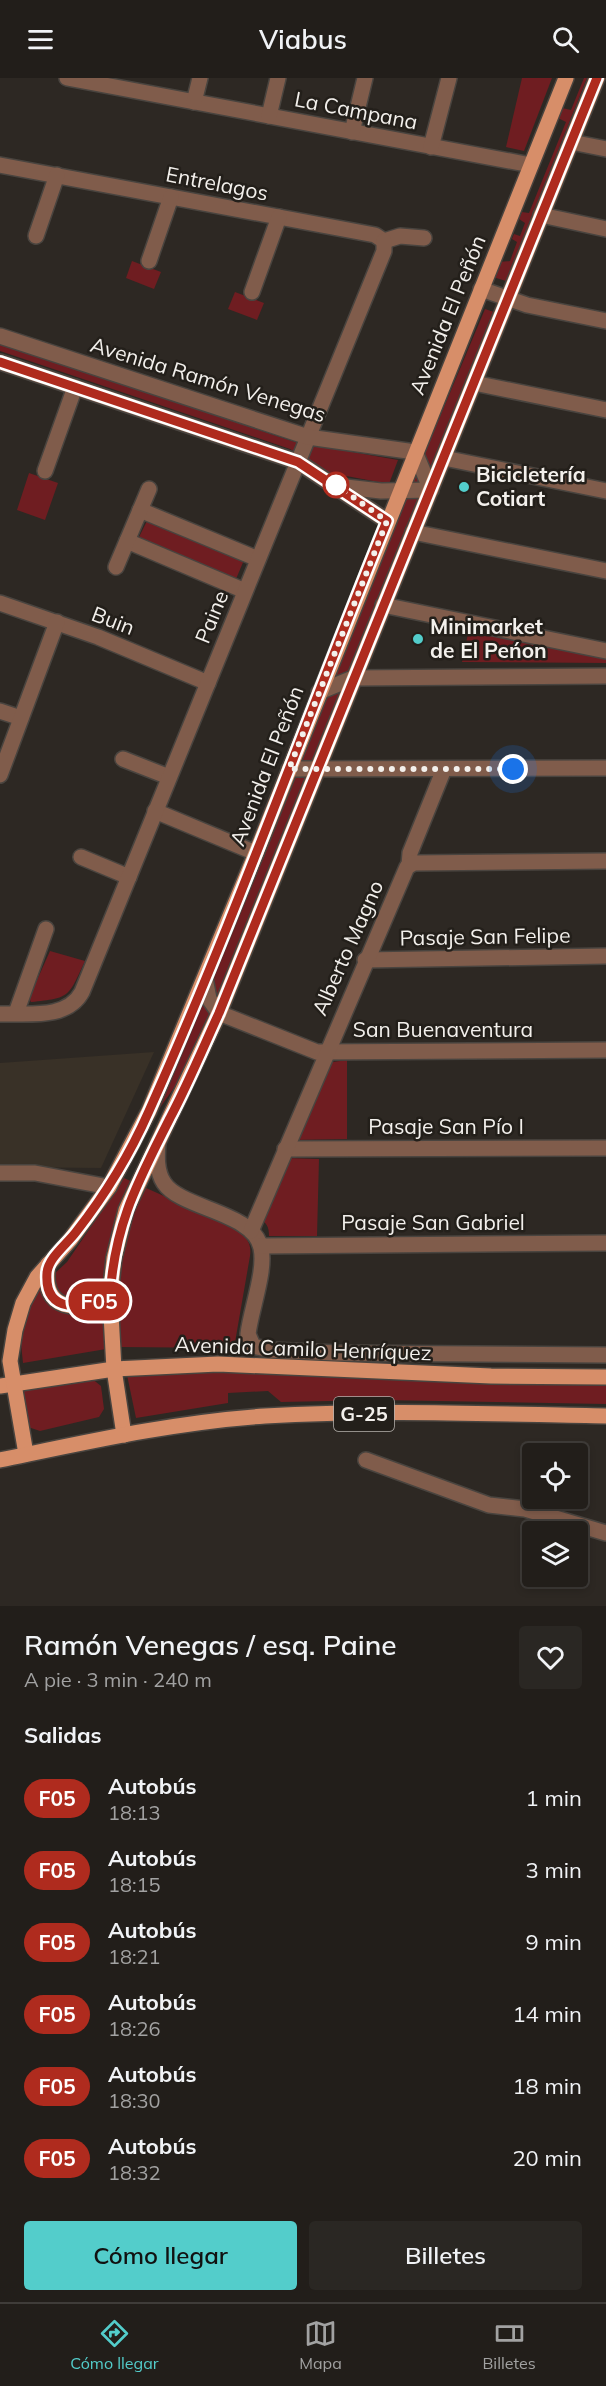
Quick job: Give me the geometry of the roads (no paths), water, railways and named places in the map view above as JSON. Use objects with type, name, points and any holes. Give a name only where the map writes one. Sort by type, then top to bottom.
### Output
[{"type":"main road","name":"Avenida El Peñón","points":[[26,1455],[6,1385],[18,1317],[29,1291],[109,1187],[149,1111],[256,853],[566,78]]},
{"type":"main road","points":[[124,1435],[114,1369],[110,1296],[114,1258],[126,1210],[219,1013],[597,78]]},
{"type":"main road","points":[[48,1264],[47,1279],[50,1291],[63,1304],[78,1308],[110,1296]]},
{"type":"main road","name":"Avenida Camilo Henríquez","points":[[6,1385],[114,1369],[251,1365],[491,1377],[606,1377]]},
{"type":"main road","name":"G-25","points":[[0,1460],[124,1435],[207,1422],[301,1414],[606,1416]]},
{"type":"street","name":"La Campana","points":[[67,78],[114,82],[194,102],[531,165]]},
{"type":"street","points":[[194,102],[200,78]]},
{"type":"street","points":[[269,116],[278,78]]},
{"type":"street","points":[[352,132],[365,78]]},
{"type":"street","points":[[431,147],[449,78]]},
{"type":"street","points":[[572,142],[606,149]]},
{"type":"street","name":"Entrelagos","points":[[0,165],[379,236],[384,241],[400,236],[424,238]]},
{"type":"street","points":[[36,236],[57,176]]},
{"type":"street","points":[[149,261],[171,197]]},
{"type":"street","points":[[541,215],[606,229]]},
{"type":"street","points":[[252,292],[279,217]]},
{"type":"street","name":"Paine","points":[[8,1014],[60,1011],[71,1006],[82,992],[384,251],[384,241]]},
{"type":"street","points":[[481,289],[508,298],[606,321]]},
{"type":"street","name":"Avenida Ramón Venegas","points":[[0,336],[308,437],[415,452]]},
{"type":"street","points":[[0,362],[298,462],[387,521]]},
{"type":"street","points":[[474,383],[606,410]]},
{"type":"street","points":[[45,471],[75,387]]},
{"type":"street","points":[[337,486],[400,491],[431,490],[415,452]]},
{"type":"street","points":[[444,458],[606,491]]},
{"type":"street","points":[[116,567],[149,489]]},
{"type":"street","points":[[140,510],[258,559]]},
{"type":"street","points":[[413,532],[606,571]]},
{"type":"street","points":[[127,541],[245,591]]},
{"type":"street","name":"Buin","points":[[0,603],[57,622],[208,683]]},
{"type":"street","points":[[383,605],[606,651]]},
{"type":"street","points":[[0,776],[57,622]]},
{"type":"street","points":[[319,693],[353,678],[606,676]]},
{"type":"street","points":[[0,711],[21,718]]},
{"type":"street","points":[[123,759],[169,777]]},
{"type":"street","points":[[289,769],[606,768]]},
{"type":"street","points":[[409,865],[410,853],[444,769]]},
{"type":"street","points":[[155,812],[256,853]]},
{"type":"street","points":[[81,857],[129,877]]},
{"type":"street","name":"Alberto Magno","points":[[251,1231],[365,960],[409,865],[606,861]]},
{"type":"street","points":[[8,1014],[46,929]]},
{"type":"street","name":"Pasaje San Felipe","points":[[365,960],[606,956]]},
{"type":"street","points":[[205,978],[209,999],[219,1013]]},
{"type":"street","name":"San Buenaventura","points":[[219,1013],[304,1048],[326,1051],[606,1050]]},
{"type":"street","points":[[158,1142],[160,1175],[168,1187],[251,1231],[261,1246]]},
{"type":"street","name":"Pasaje San Pío I","points":[[285,1149],[606,1148]]},
{"type":"street","points":[[0,1173],[35,1173],[109,1187]]},
{"type":"street","name":"Pasaje San Gabriel","points":[[261,1246],[606,1243]]},
{"type":"street","name":"Avenida Camilo Henríquez","points":[[261,1246],[259,1272],[248,1330],[250,1342],[264,1349],[337,1353],[606,1355]]},
{"type":"street","points":[[366,1460],[489,1504],[525,1509],[606,1533]]},
{"type":"place","name":"Bicicletería Cotiart","points":[[464,487]]},
{"type":"place","name":"Minimarket de El Peńon","points":[[418,639]]}]
